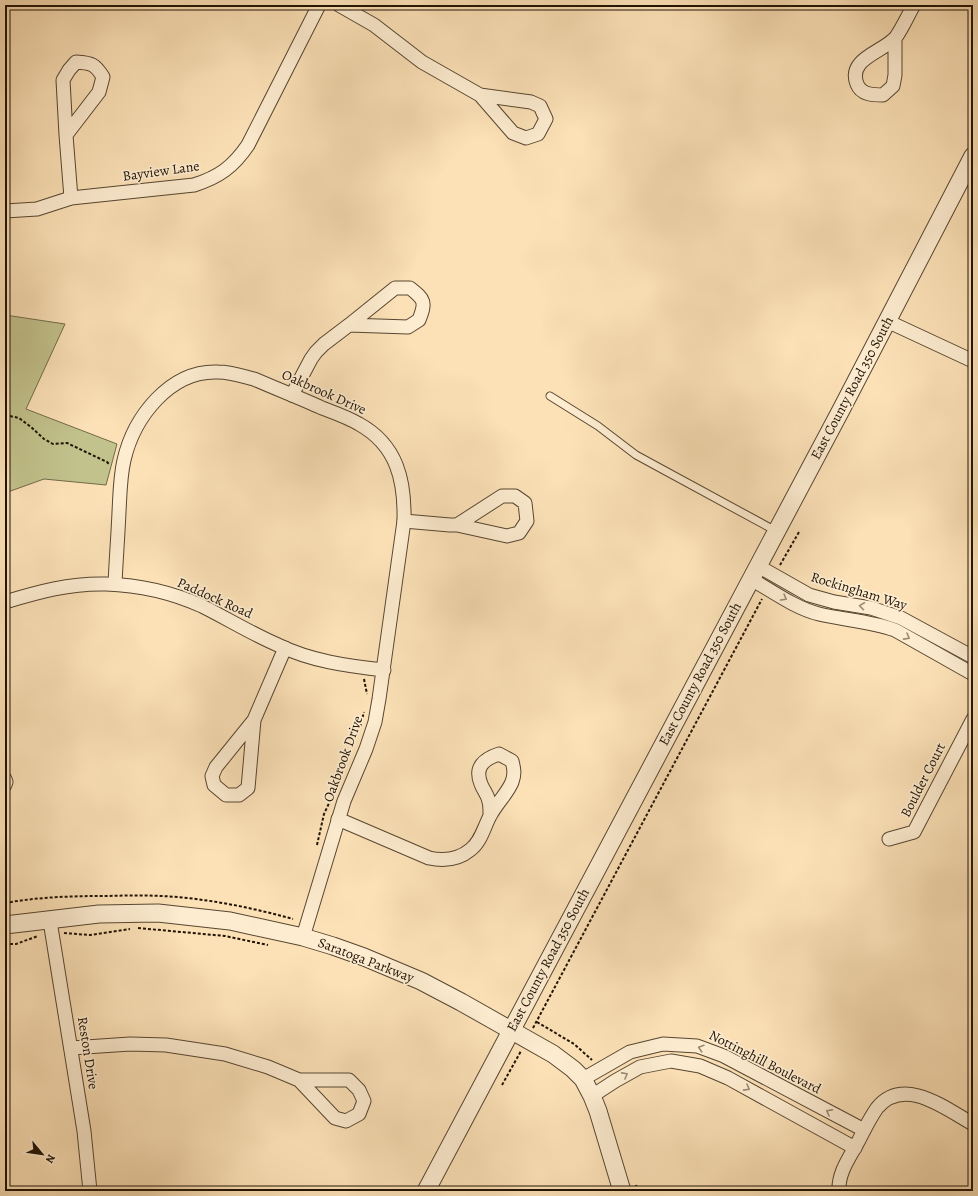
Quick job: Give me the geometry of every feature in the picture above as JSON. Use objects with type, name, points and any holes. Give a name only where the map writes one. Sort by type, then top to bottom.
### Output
[{"type":"street","name":"Bayview Lane","points":[[5,210],[37,209],[71,198],[194,185],[213,178],[231,166],[248,144],[319,5]]},
{"type":"street","points":[[340,5],[374,25],[422,62],[480,95],[513,133],[526,138],[538,134],[546,119],[540,106],[530,102],[480,95]]},
{"type":"street","points":[[895,38],[914,5]]},
{"type":"street","points":[[66,134],[99,92],[102,77],[97,67],[86,62],[76,62],[63,80],[66,134],[71,198]]},
{"type":"street","name":"East County Road 350 South","points":[[426,1191],[973,156]]},
{"type":"street","points":[[292,395],[316,352],[324,344],[395,288],[410,288],[421,297],[424,307],[419,320],[408,327],[349,325]]},
{"type":"street","points":[[887,321],[973,361]]},
{"type":"street","name":"Oakbrook Drive","points":[[115,584],[122,475],[128,445],[136,428],[156,399],[185,379],[202,373],[218,372],[236,374],[254,379],[360,424],[388,448],[399,472],[405,501],[404,521],[384,670],[375,722],[366,749],[344,801],[303,937]]},
{"type":"street","points":[[404,521],[458,525],[507,536],[519,533],[527,521],[525,503],[514,496],[502,496],[458,525]]},
{"type":"street","name":"Rockingham Way","points":[[754,572],[775,575],[809,595],[834,602],[871,608],[886,620],[894,630],[973,674]]},
{"type":"street","name":"Rockingham Way","points":[[754,572],[767,588],[805,609],[819,614],[886,620],[901,618],[973,657]]},
{"type":"street","name":"Paddock Road","points":[[5,602],[61,587],[88,584],[115,584],[167,593],[187,600],[285,648],[314,658],[347,666],[384,670]]},
{"type":"street","points":[[254,720],[248,788],[239,795],[226,795],[214,785],[212,776],[216,767],[254,720],[285,648]]},
{"type":"street","name":"Boulder Court","points":[[889,839],[914,832],[973,719]]},
{"type":"street","points":[[5,779],[5,785]]},
{"type":"street","name":"Oakbrook Drive","points":[[338,819],[422,856],[441,860],[453,859],[471,850],[477,844],[490,814]]},
{"type":"street","name":"Saratoga Parkway","points":[[5,925],[51,927],[99,914],[158,913],[230,921],[303,937],[364,957],[461,1002],[511,1030],[523,1049],[560,1059],[583,1080],[592,1096],[598,1111],[622,1191]]},
{"type":"street","name":"Reston Drive","points":[[51,927],[84,1130],[90,1191]]},
{"type":"street","points":[[71,1048],[130,1044],[166,1045],[225,1054],[249,1060],[299,1080],[349,1080],[359,1090],[364,1101],[359,1114],[346,1121],[335,1118],[299,1080]]},
{"type":"street","name":"Nottinghill Boulevard","points":[[583,1080],[630,1052],[663,1044],[697,1046],[719,1064],[772,1092],[864,1130]]},
{"type":"street","name":"Nottinghill Boulevard","points":[[592,1096],[640,1067],[671,1061],[700,1066],[719,1064],[772,1092],[855,1148]]},
{"type":"street","points":[[838,1191],[841,1173],[864,1130],[877,1109],[893,1096],[913,1094],[923,1096],[973,1124]]},
{"type":"lane","points":[[550,396],[598,426],[636,455],[776,530]]},
{"type":"path","points":[[5,415],[19,418],[44,439],[53,444],[67,443],[107,462],[122,475]]},
{"type":"path","points":[[775,575],[799,532]]},
{"type":"path","points":[[502,1084],[523,1049],[767,588]]},
{"type":"path","points":[[361,668],[368,699]]},
{"type":"path","points":[[359,730],[364,711]]},
{"type":"path","points":[[315,852],[324,814],[333,796]]},
{"type":"path","points":[[5,944],[16,944],[40,936],[51,927],[90,935],[133,928],[225,936],[269,945]]},
{"type":"green space","points":[[5,315],[65,324],[26,409],[117,444],[106,485],[44,479],[5,493]]}]
